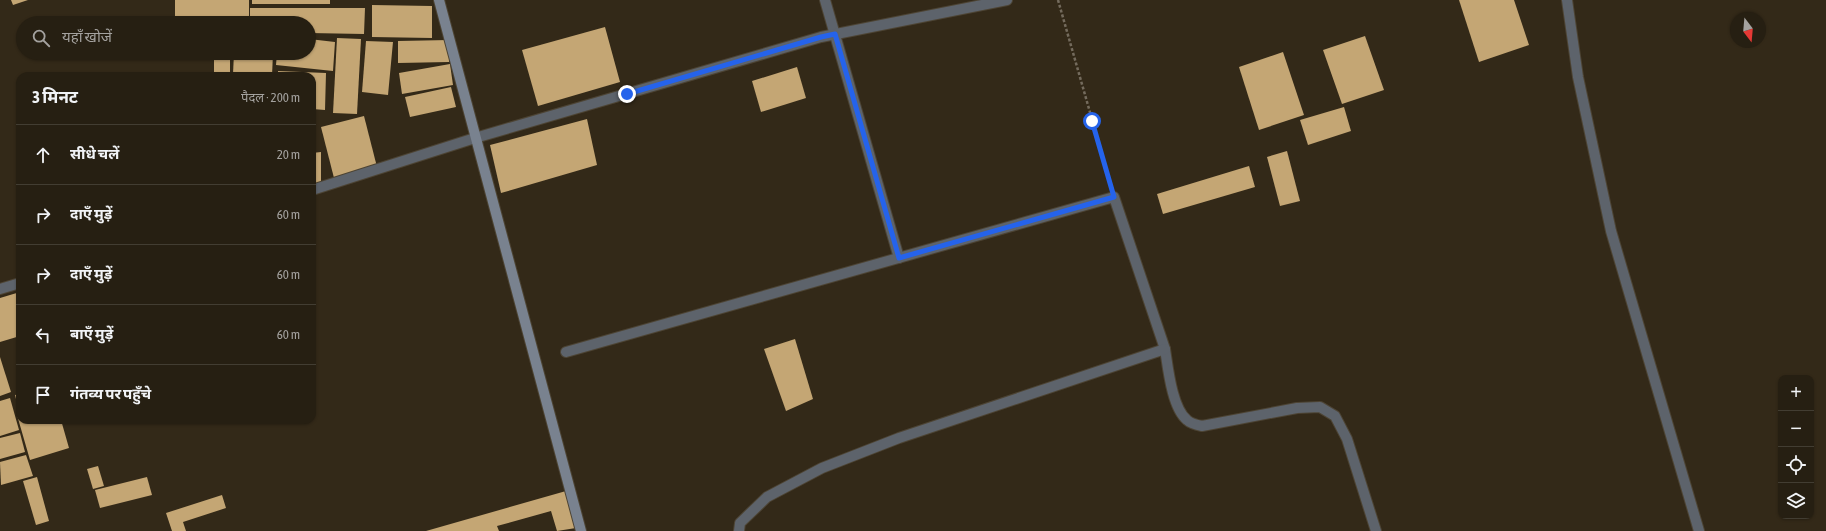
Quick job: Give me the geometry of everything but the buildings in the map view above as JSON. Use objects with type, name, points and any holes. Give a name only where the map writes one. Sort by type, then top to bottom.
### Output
[{"type":"street","points":[[439,0],[581,531]]},
{"type":"street","points":[[825,0],[899,258]]},
{"type":"street","points":[[316,189],[475,138],[821,37],[1007,0]]},
{"type":"street","points":[[1567,0],[1578,77],[1611,231],[1699,531]]},
{"type":"street","points":[[566,352],[1114,197],[1165,349],[1168,370],[1178,409],[1188,421],[1202,426],[1297,408],[1320,407],[1335,416],[1347,439],[1376,531]]},
{"type":"street","points":[[0,289],[16,284]]},
{"type":"street","points":[[739,531],[740,523],[767,497],[822,468],[899,438],[1165,349]]},
{"type":"path","points":[[1058,0],[1114,197]]},
{"type":"route","points":[[627,94],[835,34],[899,258],[1114,197],[1092,121]]}]
